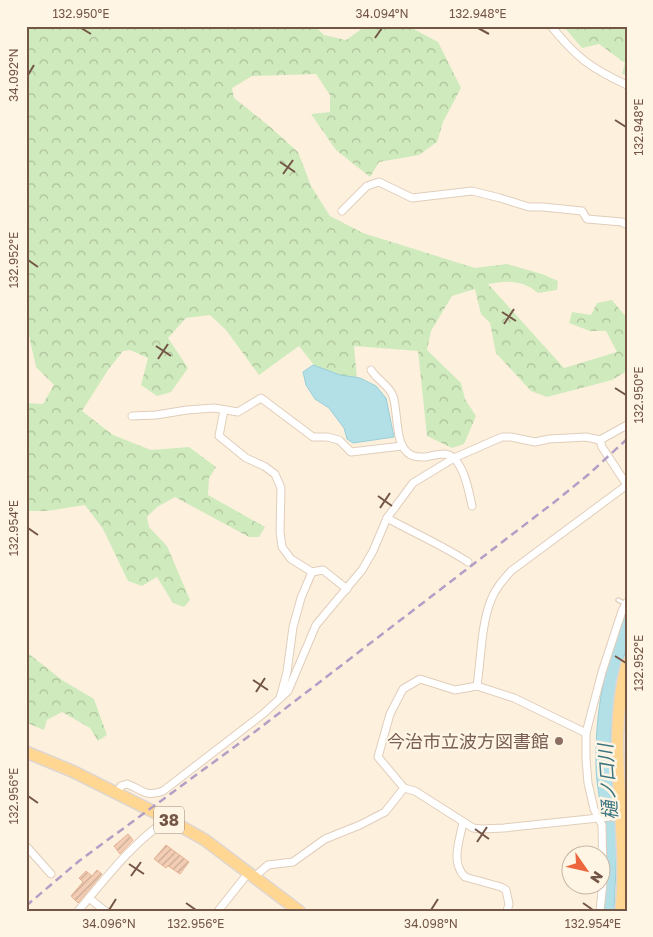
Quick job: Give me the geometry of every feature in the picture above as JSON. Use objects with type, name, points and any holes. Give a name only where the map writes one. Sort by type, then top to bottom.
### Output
[{"type":"main road","points":[[621,911],[624,865],[617,734],[623,705],[627,664]]},
{"type":"main road","name":"38","points":[[26,752],[72,771],[168,819],[205,840],[299,911]]},
{"type":"street","points":[[551,26],[581,59],[599,72],[627,84]]},
{"type":"street","points":[[342,211],[367,186],[379,182],[412,198],[472,191],[528,207],[582,211],[587,219],[622,222],[627,225]]},
{"type":"street","points":[[371,370],[393,396],[402,446],[408,453],[417,457],[445,454],[454,458],[466,481],[472,506]]},
{"type":"street","points":[[132,416],[214,408],[238,412],[261,398],[313,437],[327,437],[339,440],[352,452],[402,446]]},
{"type":"street","points":[[224,410],[219,436],[246,458],[264,466],[275,474],[281,488],[280,532],[282,547],[291,559],[312,572],[323,570],[346,588]]},
{"type":"street","points":[[116,793],[121,786],[127,784],[146,794],[154,795],[163,792],[263,714],[288,691],[316,626],[362,570],[373,551],[387,518],[413,483],[454,458],[502,437],[535,442],[549,439],[586,437],[600,440],[627,425]]},
{"type":"street","points":[[477,686],[486,616],[498,587],[511,571],[627,485],[602,447],[600,440]]},
{"type":"street","points":[[387,518],[434,544],[448,549],[468,562]]},
{"type":"street","points":[[280,698],[287,672],[293,627],[312,572]]},
{"type":"street","points":[[600,911],[603,882],[602,824],[601,818],[594,809],[588,783],[586,733],[602,672],[626,603]]},
{"type":"street","points":[[586,733],[514,698],[477,686],[455,690],[420,679],[403,689],[390,714],[378,757],[404,788],[415,791],[473,828],[482,829],[621,816]]},
{"type":"street","points":[[218,911],[251,875],[268,865],[293,862],[325,839],[385,812],[404,788]]},
{"type":"street","points":[[78,911],[119,861],[168,819]]},
{"type":"street","points":[[463,822],[456,858],[460,872],[465,876],[506,890],[509,904],[507,911]]},
{"type":"street","points":[[26,846],[51,874]]},
{"type":"street","points":[[89,898],[105,911]]},
{"type":"lane","points":[[618,600],[626,603]]},
{"type":"green space","points":[[26,26],[315,26],[324,35],[346,40],[366,26],[408,26],[438,42],[461,88],[443,122],[437,142],[419,155],[379,162],[370,177],[336,150],[311,114],[330,112],[330,95],[316,74],[252,76],[232,88],[234,98],[298,152],[311,186],[330,216],[363,233],[475,268],[507,264],[542,274],[558,281],[557,290],[538,293],[521,283],[502,282],[488,284],[564,368],[617,352],[606,331],[590,331],[569,323],[572,312],[591,315],[597,303],[612,300],[627,318],[627,371],[612,380],[547,397],[531,391],[496,353],[490,323],[481,314],[475,289],[452,296],[431,331],[427,350],[461,383],[465,399],[476,416],[464,444],[452,448],[427,436],[418,351],[354,346],[357,380],[318,370],[299,346],[259,375],[226,330],[210,315],[186,318],[168,338],[188,368],[171,392],[157,396],[141,385],[148,358],[130,350],[123,351],[108,370],[82,411],[113,435],[151,450],[189,447],[216,467],[209,478],[208,495],[265,527],[259,537],[249,537],[175,497],[157,507],[147,517],[149,527],[167,546],[190,600],[184,607],[173,603],[157,577],[142,586],[128,581],[103,529],[85,505],[47,511],[26,511],[26,403],[43,404],[54,385],[36,367],[26,322]]},
{"type":"green space","points":[[563,26],[627,26],[627,75],[622,74],[625,63],[599,44],[582,48]]},
{"type":"green space","points":[[26,649],[29,654],[62,680],[94,699],[107,735],[98,741],[90,728],[62,712],[47,720],[44,730],[27,723]]},
{"type":"water","points":[[313,365],[340,375],[360,378],[376,386],[386,398],[394,437],[353,443],[347,439],[344,428],[329,408],[315,399],[306,385],[303,372]]},
{"type":"water","name":"樋ノ口川","points":[[627,608],[627,643],[613,707],[611,731],[611,761],[617,845],[614,911],[604,911],[604,894],[610,894],[610,844],[605,844],[596,772],[597,725],[607,666]]},
{"type":"building","points":[[128,834],[133,840],[120,854],[114,846]]},
{"type":"building","points":[[166,845],[189,862],[180,874],[168,866],[166,868],[154,859]]},
{"type":"building","points":[[97,870],[102,874],[78,903],[71,896],[83,882],[79,878],[86,871],[92,876]]},
{"type":"railway","points":[[26,906],[79,861],[252,734],[557,500],[627,439]]},
{"type":"place","name":"今治市立波方図書館","points":[[559,741]]}]
